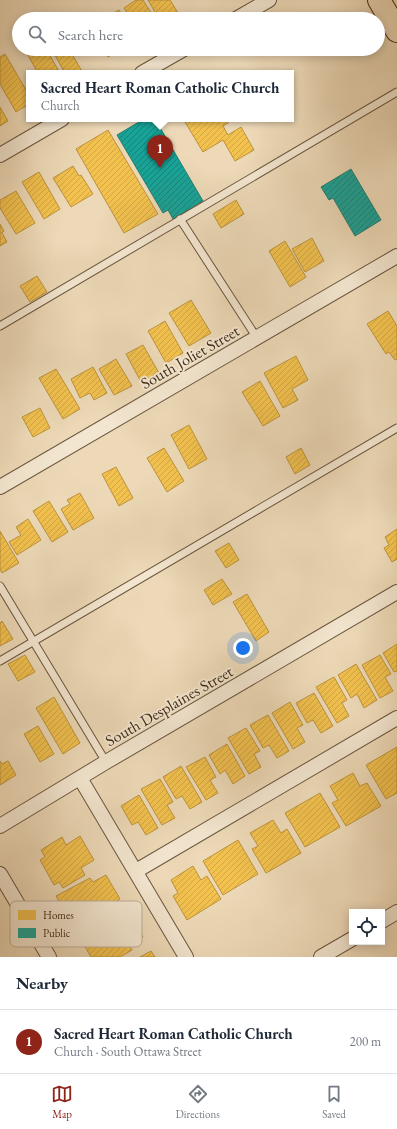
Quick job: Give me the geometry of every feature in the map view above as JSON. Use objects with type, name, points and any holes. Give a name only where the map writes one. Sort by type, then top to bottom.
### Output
[{"type":"main road","points":[[379,0],[397,31]]},
{"type":"street","points":[[248,12],[269,0]]},
{"type":"street","points":[[147,70],[172,56]]},
{"type":"street","points":[[0,155],[57,122]]},
{"type":"street","name":"South Joliet Street","points":[[0,487],[397,256]]},
{"type":"street","name":"South Desplaines Street","points":[[0,826],[106,762],[397,592]]},
{"type":"street","points":[[136,871],[397,718]]},
{"type":"street","points":[[80,778],[186,957]]},
{"type":"street","points":[[0,874],[16,901]]},
{"type":"street","points":[[385,919],[397,912]]},
{"type":"street","points":[[321,957],[349,941]]},
{"type":"street","points":[[43,947],[49,957]]},
{"type":"lane","points":[[0,326],[397,92]]},
{"type":"lane","points":[[180,219],[256,338]]},
{"type":"lane","points":[[0,661],[397,428]]},
{"type":"lane","points":[[0,586],[106,762]]},
{"type":"building: Homes","points":[[136,0],[143,0],[151,12],[127,12],[124,8]]},
{"type":"building: Homes","points":[[148,0],[170,0],[178,12],[155,12]]},
{"type":"building: Homes","points":[[5,54],[26,90],[26,106],[16,112],[0,84],[0,57]]},
{"type":"building: Homes","points":[[28,56],[50,56],[58,70],[36,70]]},
{"type":"building: Homes","points":[[55,56],[73,56],[81,70],[63,70]]},
{"type":"building: Homes","points":[[0,107],[8,121],[0,126]]},
{"type":"building: Homes","points":[[185,122],[228,122],[223,126],[228,135],[241,127],[254,150],[235,161],[223,140],[203,152]]},
{"type":"building: Homes","points":[[108,130],[158,214],[124,233],[76,149]]},
{"type":"building: Homes","points":[[73,166],[79,176],[81,175],[93,194],[71,207],[53,178]]},
{"type":"building: Homes","points":[[39,172],[60,209],[44,219],[22,182]]},
{"type":"building: Homes","points":[[16,191],[35,223],[16,234],[0,208],[0,200]]},
{"type":"building: Homes","points":[[236,200],[244,214],[221,228],[213,214]]},
{"type":"building: Homes","points":[[0,224],[4,231],[2,233],[7,242],[0,246]]},
{"type":"building: Homes","points":[[312,238],[324,261],[305,272],[292,249]]},
{"type":"building: Homes","points":[[285,241],[306,277],[290,287],[269,251]]},
{"type":"building: Homes","points":[[37,276],[47,292],[30,302],[20,286]]},
{"type":"building: Homes","points":[[191,300],[211,333],[189,346],[169,313]]},
{"type":"building: Homes","points":[[388,311],[397,326],[397,359],[395,360],[389,352],[386,354],[367,324]]},
{"type":"building: Homes","points":[[165,321],[183,353],[166,363],[148,331]]},
{"type":"building: Homes","points":[[143,345],[159,373],[141,382],[126,354]]},
{"type":"building: Homes","points":[[296,356],[308,380],[292,389],[298,400],[283,408],[264,373]]},
{"type":"building: Homes","points":[[116,359],[132,386],[114,395],[99,369]]},
{"type":"building: Homes","points":[[93,367],[107,393],[94,400],[90,393],[80,398],[71,379]]},
{"type":"building: Homes","points":[[56,369],[80,409],[63,419],[39,378]]},
{"type":"building: Homes","points":[[260,381],[280,416],[263,426],[242,392]]},
{"type":"building: Homes","points":[[40,408],[50,428],[33,437],[22,417]]},
{"type":"building: Homes","points":[[189,425],[207,459],[189,469],[171,435]]},
{"type":"building: Homes","points":[[164,448],[184,481],[167,492],[147,458]]},
{"type":"building: Homes","points":[[301,448],[310,465],[295,474],[286,457]]},
{"type":"building: Homes","points":[[116,467],[133,498],[119,506],[102,474]]},
{"type":"building: Homes","points":[[80,493],[94,518],[73,530],[61,509],[70,504],[67,500]]},
{"type":"building: Homes","points":[[49,501],[68,532],[52,542],[33,511]]},
{"type":"building: Homes","points":[[28,519],[41,540],[17,555],[9,542],[21,535],[16,527]]},
{"type":"building: Homes","points":[[397,529],[397,559],[392,562],[384,548],[389,545],[385,537]]},
{"type":"building: Homes","points":[[0,531],[19,563],[2,573],[0,569]]},
{"type":"building: Homes","points":[[229,543],[239,560],[226,568],[215,551]]},
{"type":"building: Homes","points":[[222,579],[232,594],[213,605],[204,590]]},
{"type":"building: Homes","points":[[247,594],[269,632],[256,641],[233,602]]},
{"type":"building: Homes","points":[[2,621],[13,639],[0,646],[0,623]]},
{"type":"building: Homes","points":[[397,644],[397,671],[394,672],[383,653]]},
{"type":"building: Homes","points":[[25,655],[35,672],[18,681],[8,664]]},
{"type":"building: Homes","points":[[380,655],[391,674],[385,677],[393,691],[380,698],[362,665]]},
{"type":"building: Homes","points":[[356,664],[377,700],[364,708],[357,694],[351,698],[338,675]]},
{"type":"building: Homes","points":[[334,677],[347,700],[342,703],[349,716],[337,723],[316,687]]},
{"type":"building: Homes","points":[[314,693],[333,726],[321,733],[313,720],[307,723],[296,703]]},
{"type":"building: Homes","points":[[54,697],[80,743],[63,754],[36,708]]},
{"type":"building: Homes","points":[[290,702],[303,725],[297,728],[305,742],[293,749],[272,713]]},
{"type":"building: Homes","points":[[268,715],[289,751],[277,758],[269,745],[263,748],[250,725]]},
{"type":"building: Homes","points":[[38,726],[54,754],[40,762],[24,734]]},
{"type":"building: Homes","points":[[246,728],[260,751],[254,754],[261,767],[249,774],[228,738]]},
{"type":"building: Homes","points":[[227,744],[245,776],[233,784],[225,770],[220,774],[209,755]]},
{"type":"building: Homes","points":[[397,747],[397,793],[386,799],[366,765]]},
{"type":"building: Homes","points":[[205,757],[216,777],[210,780],[218,793],[206,800],[186,767]]},
{"type":"building: Homes","points":[[0,761],[2,764],[8,761],[16,775],[0,785]]},
{"type":"building: Homes","points":[[181,766],[202,802],[190,809],[182,796],[176,799],[163,777]]},
{"type":"building: Homes","points":[[353,773],[360,786],[367,783],[381,806],[346,826],[332,803],[338,800],[330,786]]},
{"type":"building: Homes","points":[[160,779],[173,802],[167,805],[175,818],[162,825],[141,789]]},
{"type":"building: Homes","points":[[320,793],[340,827],[305,847],[285,813]]},
{"type":"building: Homes","points":[[139,795],[158,828],[146,835],[138,822],[132,825],[121,806]]},
{"type":"building: Homes","points":[[273,820],[281,833],[287,829],[301,853],[266,873],[252,849],[258,846],[250,833]]},
{"type":"building: Homes","points":[[80,836],[94,860],[81,868],[85,875],[63,888],[59,882],[54,885],[40,860],[45,857],[41,850],[62,837],[66,845]]},
{"type":"building: Homes","points":[[238,840],[258,874],[223,895],[203,861]]},
{"type":"building: Homes","points":[[193,866],[201,880],[207,876],[221,899],[187,920],[173,896],[178,893],[171,880]]},
{"type":"building: Homes","points":[[106,875],[120,899],[116,901],[59,901],[56,896],[90,878],[93,882]]},
{"type":"building: Homes","points":[[85,947],[130,947],[132,950],[120,957],[91,957]]},
{"type":"building: Homes","points":[[151,951],[155,957],[140,957]]},
{"type":"building: Public","points":[[139,122],[157,122],[203,201],[173,219],[168,210],[163,213],[117,135]]},
{"type":"building: Public","points":[[351,169],[381,220],[355,236],[333,198],[329,200],[321,187]]},
{"type":"place","name":"Sacred Heart Roman Catholic Church","points":[[160,168]]}]
